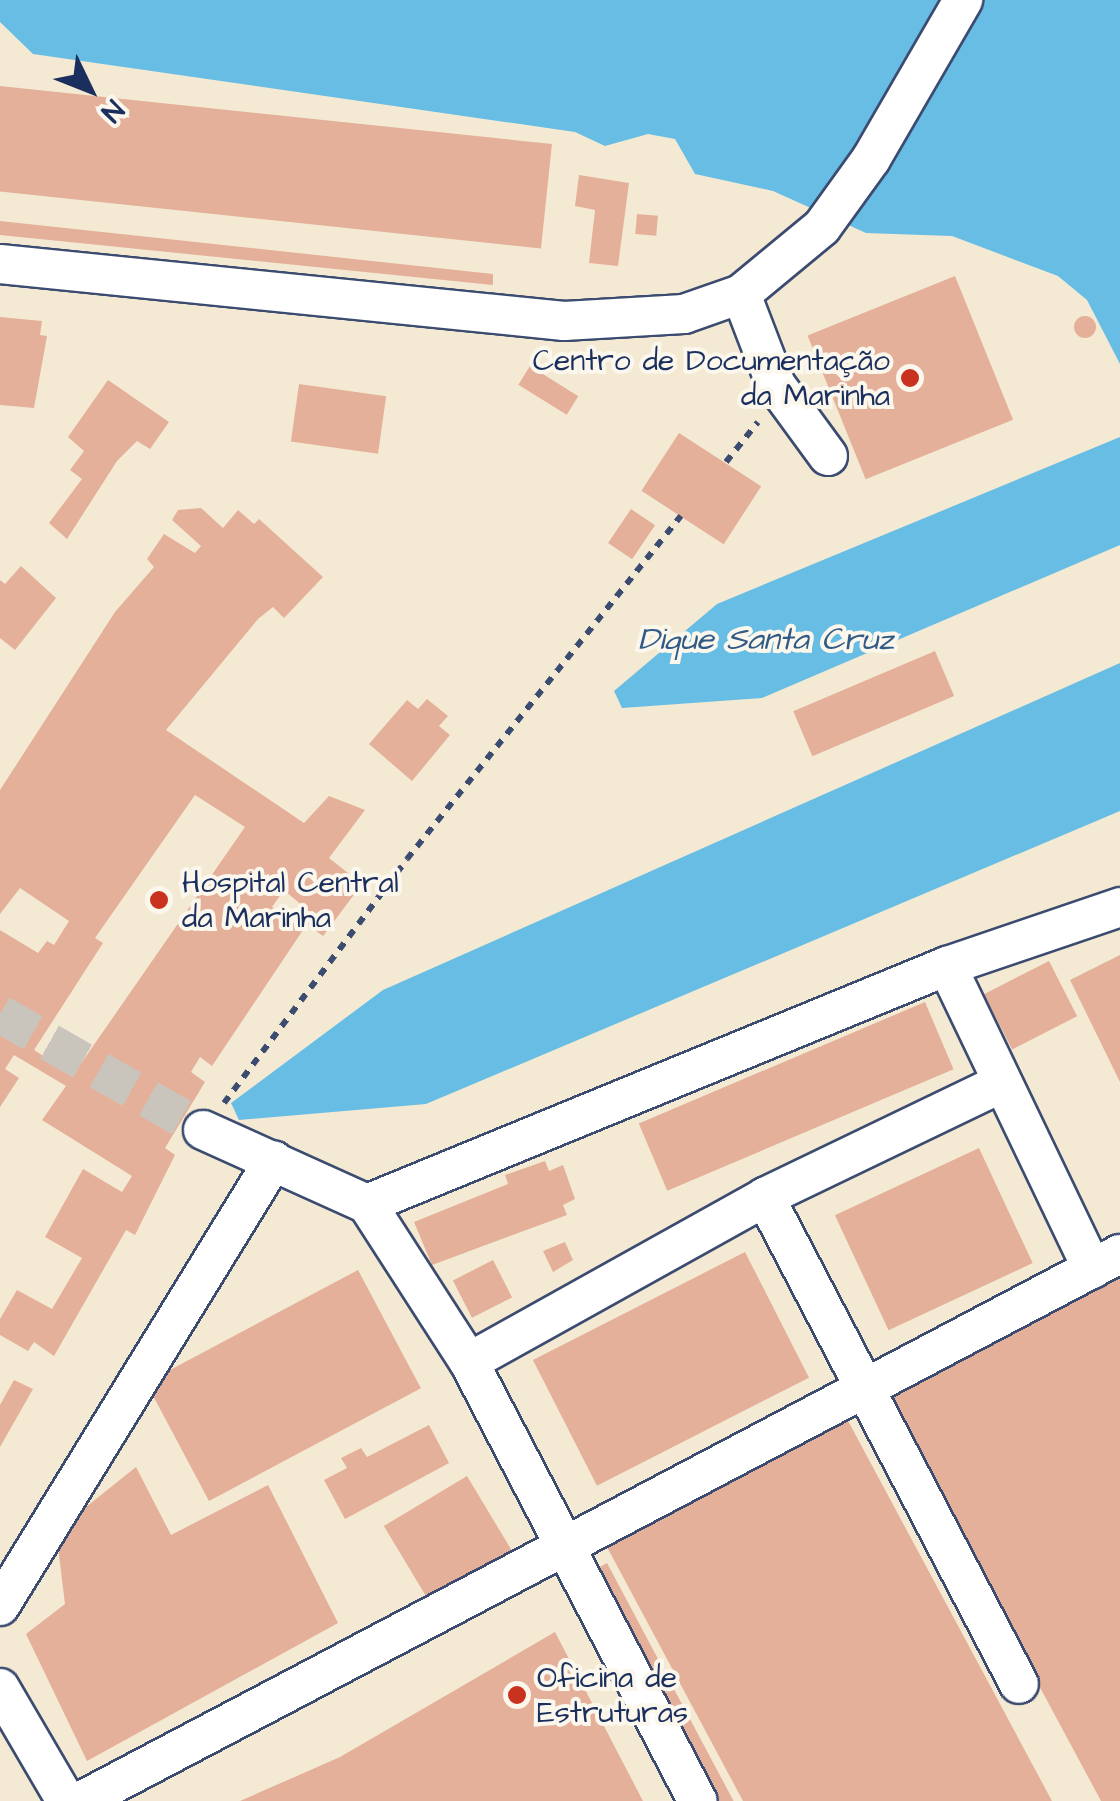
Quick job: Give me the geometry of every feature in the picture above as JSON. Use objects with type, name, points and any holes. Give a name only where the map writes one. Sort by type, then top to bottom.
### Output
[{"type":"lane","points":[[0,264],[564,321],[684,314],[741,294],[822,226],[871,159],[963,0]]},
{"type":"lane","points":[[741,294],[776,384],[828,456]]},
{"type":"lane","points":[[367,1204],[947,966],[1120,907]]},
{"type":"lane","points":[[80,1801],[567,1550],[1106,1261],[1002,1084],[947,966]]},
{"type":"lane","points":[[469,1362],[764,1197],[1002,1084]]},
{"type":"lane","points":[[203,1130],[367,1204],[469,1362],[698,1801]]},
{"type":"lane","points":[[0,1606],[274,1160]]},
{"type":"lane","points":[[764,1197],[1020,1684]]},
{"type":"lane","points":[[0,1688],[66,1801]]},
{"type":"path","points":[[726,462],[756,427],[776,384]]},
{"type":"path","points":[[203,1130],[407,859],[681,516]]},
{"type":"water","points":[[0,0],[1120,0],[1120,364],[1087,300],[1058,276],[952,236],[866,233],[773,191],[695,174],[675,139],[648,134],[605,146],[575,132],[33,54],[0,22]]},
{"type":"water","name":"Dique Santa Cruz","points":[[1120,437],[1120,545],[762,698],[622,708],[614,691],[717,604]]},
{"type":"water","points":[[1120,663],[1120,811],[426,1104],[239,1120],[231,1103],[383,990]]},
{"type":"building","points":[[0,86],[552,144],[541,248],[0,192]]},
{"type":"building","points":[[579,175],[629,183],[618,266],[589,263],[595,210],[575,206]]},
{"type":"building","points":[[637,214],[658,216],[656,236],[635,234]]},
{"type":"building","points":[[0,221],[493,274],[493,285],[0,235]]},
{"type":"building","name":"Centro de Documentação da Marinha","points":[[955,276],[1013,420],[866,479],[808,336]]},
{"type":"building","points":[[1085,316],[1093,319],[1093,335],[1085,338],[1077,335],[1074,327],[1077,319]]},
{"type":"building","points":[[0,317],[42,321],[40,335],[47,336],[34,408],[0,405]]},
{"type":"building","points":[[530,366],[578,396],[567,415],[518,385]]},
{"type":"building","points":[[108,380],[169,422],[150,449],[137,441],[117,461],[67,539],[49,523],[82,479],[70,470],[84,451],[68,437]]},
{"type":"building","points":[[299,384],[386,396],[378,454],[291,441]]},
{"type":"building","points":[[679,433],[761,486],[724,544],[641,491]]},
{"type":"building","points":[[201,508],[223,528],[238,510],[254,524],[259,519],[323,577],[284,618],[273,607],[258,619],[166,730],[304,823],[329,796],[365,810],[329,858],[362,884],[323,936],[305,923],[305,908],[284,890],[272,907],[303,930],[212,1066],[200,1057],[191,1072],[205,1082],[165,1148],[175,1155],[135,1235],[126,1230],[54,1356],[34,1342],[28,1351],[0,1335],[0,1319],[17,1290],[52,1309],[82,1258],[45,1237],[83,1169],[122,1192],[132,1176],[42,1120],[66,1086],[14,1055],[5,1069],[19,1078],[0,1107],[0,930],[38,953],[47,941],[54,945],[69,921],[20,888],[0,914],[0,790],[115,612],[154,567],[147,559],[164,534],[195,553],[201,546],[172,520],[178,510]],"holes":[[[195,795],[245,827],[73,1075],[34,1050],[103,943],[95,938]]]},
{"type":"building","points":[[631,509],[655,525],[632,559],[608,543]]},
{"type":"building","points":[[21,566],[56,598],[15,650],[0,638],[0,580],[5,584]]},
{"type":"building","points":[[935,651],[954,696],[812,756],[793,711]]},
{"type":"building","points":[[427,699],[448,716],[439,726],[450,735],[412,781],[369,744],[407,700],[418,709]]},
{"type":"building","points":[[1120,955],[1120,1082],[1070,980]]},
{"type":"building","points":[[1049,961],[1077,1016],[1012,1049],[984,994]]},
{"type":"building","points":[[925,1002],[954,1069],[667,1191],[639,1124]]},
{"type":"building","points":[[979,1148],[1033,1263],[889,1330],[835,1215]]},
{"type":"building","points":[[545,1161],[549,1171],[563,1165],[575,1199],[563,1205],[567,1215],[432,1265],[414,1222],[508,1184],[505,1175]]},
{"type":"building","points":[[565,1242],[573,1260],[553,1272],[543,1251]]},
{"type":"building","points":[[745,1252],[809,1378],[597,1486],[533,1360]]},
{"type":"building","points":[[493,1260],[512,1297],[472,1318],[453,1280]]},
{"type":"building","points":[[1120,1267],[1120,1801],[1101,1801],[883,1395]]},
{"type":"building","points":[[358,1270],[421,1388],[209,1501],[146,1383]]},
{"type":"building","points":[[14,1380],[33,1389],[0,1447],[0,1405]]},
{"type":"building","points":[[846,1417],[1052,1801],[743,1801],[607,1547]]},
{"type":"building","points":[[429,1425],[449,1463],[345,1519],[324,1480],[347,1468],[341,1458],[361,1448],[367,1457]]},
{"type":"building","points":[[136,1467],[171,1535],[268,1485],[338,1623],[87,1761],[26,1634],[65,1604],[56,1531]]},
{"type":"building","points":[[467,1476],[511,1550],[428,1600],[384,1526]]},
{"type":"building","points":[[607,1563],[734,1801],[715,1801],[593,1571]]},
{"type":"building","name":"Oficina de Estruturas","points":[[555,1632],[643,1801],[240,1801],[340,1757]]},
{"type":"tunnel","points":[[0,1014],[203,1130]]},
{"type":"place","name":"Centro de Documentação da Marinha","points":[[910,378]]},
{"type":"place","name":"Hospital Central da Marinha","points":[[159,900]]},
{"type":"place","name":"Oficina de Estruturas","points":[[517,1695]]}]
